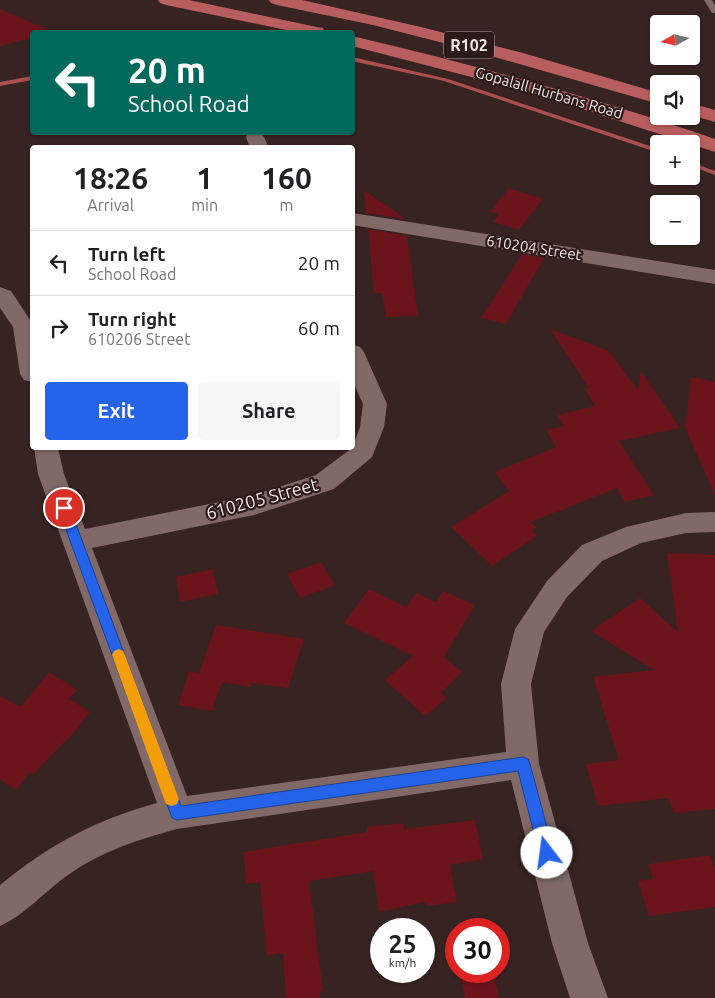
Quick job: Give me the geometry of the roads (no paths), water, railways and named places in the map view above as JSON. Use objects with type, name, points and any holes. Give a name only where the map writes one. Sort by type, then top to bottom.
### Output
[{"type":"main road","points":[[166,0],[308,30]]},
{"type":"main road","name":"Gopalall Hurbans Road","points":[[277,0],[378,21],[566,70],[650,96]]},
{"type":"main road","name":"Gopalall Hurbans Road","points":[[355,42],[544,90],[652,123],[715,146]]},
{"type":"main road","points":[[700,112],[715,116]]},
{"type":"street","name":"610204 Street","points":[[355,219],[715,277]]},
{"type":"street","points":[[0,294],[24,327],[30,362]]},
{"type":"street","name":"610205 Street","points":[[77,541],[254,505],[326,482],[363,451],[372,427],[375,404],[355,359]]},
{"type":"street","points":[[46,450],[51,474],[177,813]]},
{"type":"street","points":[[589,998],[570,943],[523,764],[516,684],[530,629],[557,589],[592,552],[636,534],[686,523],[715,522]]},
{"type":"street","points":[[0,908],[42,872],[93,841],[132,825],[177,813],[523,764]]},
{"type":"lane","points":[[708,0],[715,12]]},
{"type":"waterway","points":[[355,60],[446,80],[650,148]]},
{"type":"waterway","points":[[0,84],[30,78]]},
{"type":"waterway","points":[[700,167],[715,173]]}]
